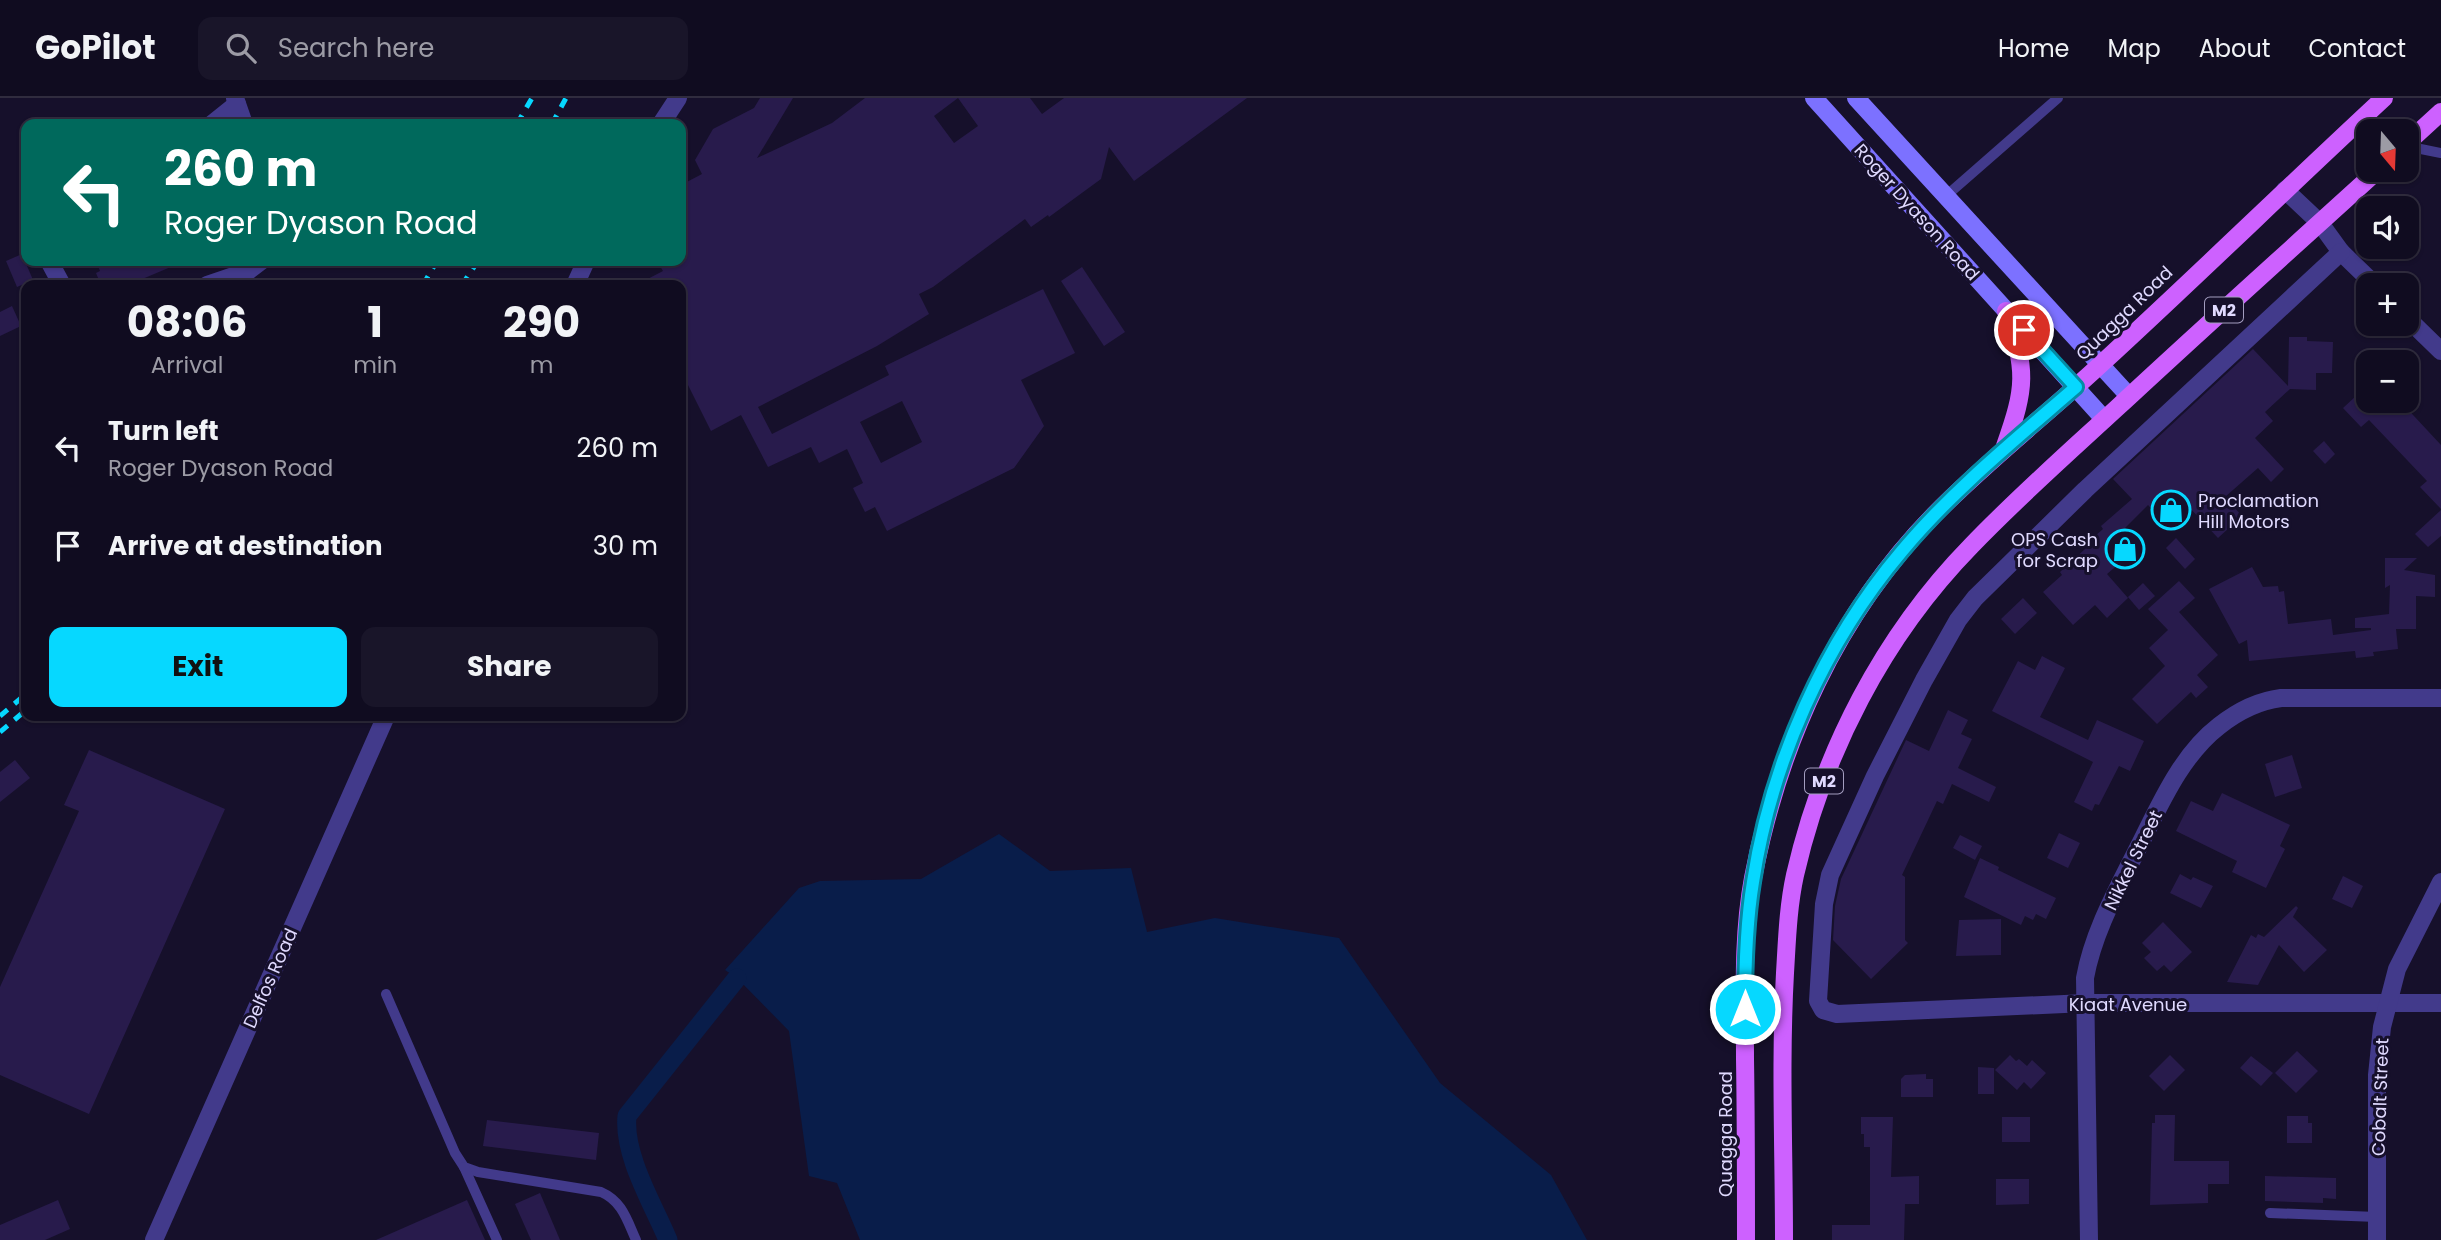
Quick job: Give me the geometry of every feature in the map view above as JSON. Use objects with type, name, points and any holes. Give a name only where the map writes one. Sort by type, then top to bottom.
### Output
[{"type":"main road","name":"Roger Dyason Road","points":[[1814,98],[2104,419]]},
{"type":"main road","name":"Roger Dyason Road","points":[[1856,98],[2129,396]]},
{"type":"main road","name":"Quagga Road","points":[[1746,1240],[1745,959],[1753,881],[1781,766],[1815,685],[1865,601],[1900,552],[1926,524],[2385,98]]},
{"type":"main road","points":[[2419,133],[2441,112]]},
{"type":"main road","name":"M2","points":[[1784,1240],[1783,1013],[1789,918],[1795,877],[1809,826],[1835,750],[1858,701],[1887,652],[1930,593],[1969,547],[2104,419],[2365,182]]},
{"type":"main road","points":[[2004,449],[2020,398],[2022,375],[2018,346],[2006,311]]},
{"type":"street","points":[[665,119],[678,98]]},
{"type":"street","points":[[217,119],[236,101],[242,119]]},
{"type":"street","points":[[2285,190],[2320,223],[2341,252],[2363,273]]},
{"type":"street","name":"Kiaat Avenue","points":[[2341,252],[2085,489],[2006,566],[1958,620],[1875,776],[1830,875],[1824,904],[1819,1005],[1826,1013],[1844,1014],[2085,1003],[2441,1003]]},
{"type":"street","points":[[222,280],[254,266]]},
{"type":"street","points":[[2419,330],[2441,351]]},
{"type":"street","name":"Nikkel Street","points":[[2089,1240],[2085,1003],[2087,966],[2106,914],[2169,787],[2192,755],[2218,727],[2254,703],[2274,699],[2441,698]]},
{"type":"street","name":"Delfos Road","points":[[154,1240],[384,721]]},
{"type":"street","name":"Cobalt Street","points":[[2377,1240],[2377,1075],[2387,1003],[2398,969],[2441,883]]},
{"type":"lane","points":[[1946,196],[2058,98]]},
{"type":"lane","points":[[2419,148],[2441,153]]},
{"type":"lane","points":[[386,994],[455,1153],[497,1240]]},
{"type":"lane","points":[[464,1167],[478,1172],[601,1192],[614,1198],[623,1209],[636,1240]]},
{"type":"lane","points":[[2270,1213],[2377,1217]]},
{"type":"water","points":[[999,834],[1050,871],[1131,868],[1147,932],[1215,918],[1339,938],[1440,1083],[1551,1175],[1587,1240],[860,1240],[837,1183],[809,1176],[789,1031],[737,978],[725,970],[799,888],[820,881],[921,879]]},
{"type":"building","points":[[760,98],[793,98],[757,158],[832,123],[865,98],[958,98],[1030,98],[1042,114],[1064,98],[1247,98],[1134,181],[1109,147],[1101,179],[1031,227],[1025,219],[933,287],[919,294],[929,314],[877,346],[758,407],[772,434],[889,375],[885,366],[1043,289],[1075,353],[1021,380],[1044,426],[1014,468],[887,531],[875,507],[865,512],[853,488],[863,483],[847,449],[819,463],[811,447],[768,467],[741,415],[711,431],[686,381],[686,280],[646,280],[663,271],[660,266],[686,266],[686,182],[702,174],[695,160],[713,129],[754,108]],"holes":[[[958,98],[978,126],[954,143],[934,116]],[[902,401],[922,442],[881,463],[860,422]]]},
{"type":"building","points":[[21,254],[21,266],[27,266],[33,280],[21,280],[21,285],[17,287],[6,261]]},
{"type":"building","points":[[98,266],[173,266],[140,280],[99,280],[96,273],[100,271]]},
{"type":"building","points":[[1082,267],[1125,332],[1104,346],[1061,281]]},
{"type":"building","points":[[12,306],[21,326],[0,336],[0,312]]},
{"type":"building","points":[[2289,337],[2333,342],[2332,373],[2316,373],[2316,390],[2290,389],[2265,412],[2273,421],[2255,438],[2284,469],[2271,482],[2258,468],[2225,497],[2242,516],[2218,538],[2187,505],[2167,525],[2148,505],[2124,529],[2133,540],[2122,551],[2127,557],[2107,574],[2128,598],[2107,618],[2095,605],[2073,625],[2043,592],[2062,575],[2060,572],[2097,538],[2095,536],[2103,529],[2101,526],[2132,499],[2113,479],[2253,349],[2288,386]]},
{"type":"building","points":[[2356,396],[2356,413],[2411,413],[2441,445],[2441,509],[2420,487],[2427,481],[2369,420],[2361,427],[2343,408]]},
{"type":"building","points":[[2324,441],[2335,454],[2325,464],[2313,451]]},
{"type":"building","points":[[2441,510],[2441,536],[2428,547],[2415,534]]},
{"type":"building","points":[[2176,538],[2195,559],[2185,569],[2166,548]]},
{"type":"building","points":[[2385,558],[2417,558],[2404,570],[2435,575],[2435,597],[2416,596],[2416,629],[2396,629],[2398,649],[2373,652],[2374,656],[2356,658],[2355,651],[2249,661],[2247,640],[2239,644],[2209,589],[2252,567],[2263,587],[2278,586],[2279,592],[2284,591],[2288,624],[2331,619],[2333,635],[2371,630],[2355,628],[2355,618],[2389,614],[2390,585],[2385,588]]},
{"type":"building","points":[[2179,581],[2195,598],[2179,612],[2218,655],[2197,675],[2208,687],[2196,698],[2191,692],[2157,724],[2132,699],[2165,666],[2149,648],[2168,630],[2148,609]]},
{"type":"building","points":[[2143,583],[2155,596],[2139,610],[2128,597]]},
{"type":"building","points":[[2023,598],[2037,613],[2015,634],[2001,619]]},
{"type":"building","points":[[2042,656],[2065,668],[2040,717],[2088,740],[2097,720],[2144,741],[2130,771],[2119,766],[2099,805],[2095,804],[2092,811],[2074,802],[2093,762],[1992,711],[2018,661],[2035,670]]},
{"type":"building","points":[[1948,710],[1968,720],[1961,734],[1972,739],[1958,768],[1996,787],[1989,802],[1952,784],[1943,804],[1937,801],[1902,875],[1905,877],[1905,940],[1908,943],[1871,979],[1833,940],[1835,906],[1841,879],[1906,740],[1929,751]]},
{"type":"building","points":[[89,750],[225,809],[89,1114],[0,1075],[0,987],[79,811],[64,805]]},
{"type":"building","points":[[2292,755],[2302,788],[2275,797],[2265,764]]},
{"type":"building","points":[[15,760],[30,778],[0,802],[0,772]]},
{"type":"building","points":[[2222,793],[2290,825],[2280,846],[2285,849],[2266,888],[2232,872],[2237,861],[2176,831],[2191,801],[2213,811]]},
{"type":"building","points":[[2059,833],[2080,843],[2068,868],[2047,858]]},
{"type":"building","points":[[1960,835],[1982,846],[1975,860],[1953,848]]},
{"type":"building","points":[[1980,858],[1999,867],[1998,870],[2056,898],[2046,919],[2036,914],[2033,920],[2025,916],[2021,925],[1964,897]]},
{"type":"building","points":[[2180,874],[2213,886],[2201,908],[2170,893]]},
{"type":"building","points":[[2343,876],[2363,886],[2352,908],[2332,899]]},
{"type":"building","points":[[2296,906],[2298,908],[2293,917],[2327,950],[2304,972],[2279,945],[2258,985],[2227,982],[2251,935],[2256,938],[2258,934],[2264,937]]},
{"type":"building","points":[[2001,919],[2001,955],[1956,956],[1959,920]]},
{"type":"building","points":[[2163,922],[2192,952],[2171,972],[2164,965],[2157,971],[2144,958],[2151,952],[2142,943]]},
{"type":"building","points":[[2297,1051],[2318,1071],[2296,1093],[2275,1073]]},
{"type":"building","points":[[2010,1055],[2027,1066],[2032,1060],[2046,1073],[2031,1089],[2024,1082],[2017,1090],[1995,1070]]},
{"type":"building","points":[[2170,1055],[2185,1070],[2164,1091],[2149,1076]]},
{"type":"building","points":[[2251,1056],[2273,1073],[2261,1086],[2240,1068]]},
{"type":"building","points":[[1978,1067],[1994,1068],[1994,1094],[1978,1094]]},
{"type":"building","points":[[1926,1074],[1926,1079],[1933,1079],[1933,1097],[1901,1097],[1901,1079],[1905,1075]]},
{"type":"building","points":[[2155,1115],[2175,1115],[2174,1161],[2229,1161],[2229,1184],[2208,1184],[2208,1203],[2150,1205],[2152,1123],[2155,1123]]},
{"type":"building","points":[[2287,1116],[2308,1116],[2308,1123],[2312,1123],[2312,1143],[2287,1143]]},
{"type":"building","points":[[1861,1117],[1893,1117],[1891,1177],[1919,1176],[1919,1204],[1905,1204],[1904,1240],[1832,1240],[1832,1225],[1870,1225],[1870,1147],[1864,1147]]},
{"type":"building","points":[[2002,1117],[2030,1117],[2030,1142],[2002,1142]]},
{"type":"building","points":[[487,1120],[599,1133],[596,1160],[483,1146]]},
{"type":"building","points":[[2265,1176],[2336,1178],[2336,1199],[2323,1198],[2323,1203],[2265,1201]]},
{"type":"building","points":[[1996,1179],[2029,1179],[2029,1204],[1996,1205]]},
{"type":"building","points":[[540,1193],[560,1240],[531,1240],[515,1204]]},
{"type":"building","points":[[58,1200],[70,1229],[45,1240],[0,1240],[0,1225]]},
{"type":"building","points":[[467,1200],[485,1240],[376,1240]]},
{"type":"waterway","points":[[668,1240],[634,1163],[627,1131],[627,1116],[737,978]]},
{"type":"railway","points":[[520,119],[532,98]]},
{"type":"railway","points":[[555,119],[566,98]]},
{"type":"railway","points":[[426,280],[434,266]]},
{"type":"railway","points":[[465,280],[475,266]]},
{"type":"railway","points":[[0,716],[21,698]]},
{"type":"railway","points":[[0,732],[21,714]]},
{"type":"place","name":"Proclamation Hill Motors","points":[[2171,510]]},
{"type":"place","name":"OPS Cash for Scrap","points":[[2125,549]]},
{"type":"route","points":[[1745,1009],[1745,959],[1753,881],[1781,766],[1815,685],[1865,601],[1900,552],[1934,515],[2004,449],[2076,387],[2024,330]]}]
